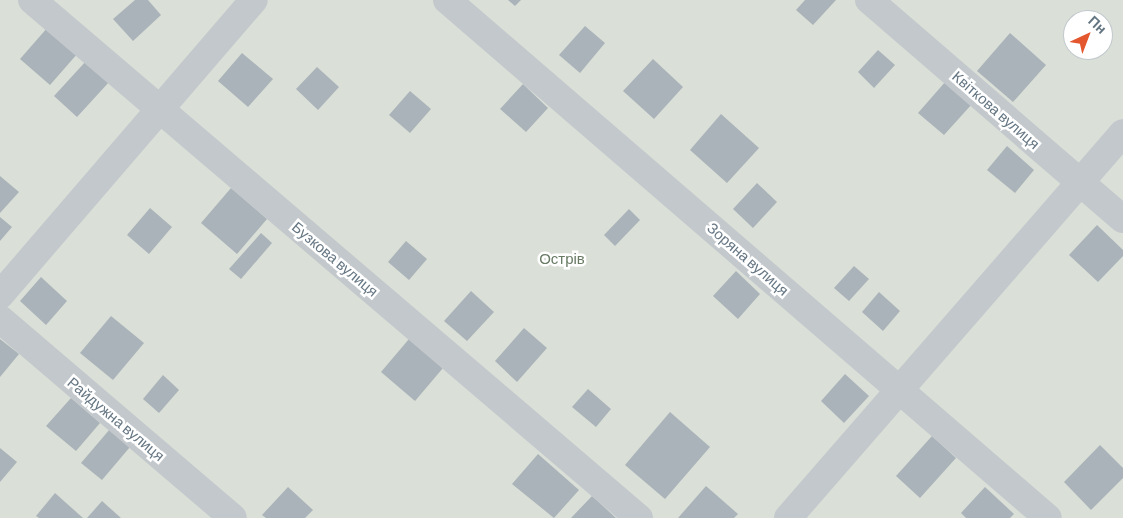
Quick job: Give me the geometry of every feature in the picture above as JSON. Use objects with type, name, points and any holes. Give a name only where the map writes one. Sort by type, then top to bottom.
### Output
[{"type":"street","name":"Бузкова вулиця","points":[[32,0],[639,518]]},
{"type":"street","points":[[0,295],[254,0]]},
{"type":"street","name":"Зоряна вулиця","points":[[447,0],[1048,518]]},
{"type":"street","name":"Квіткова вулиця","points":[[869,0],[1123,220]]},
{"type":"street","points":[[788,518],[1123,133]]},
{"type":"street","name":"Райдужна вулиця","points":[[0,319],[233,518]]},
{"type":"green space","name":"Острів","points":[[0,0],[1123,0],[1123,518],[0,518]]},
{"type":"building","points":[[135,0],[148,0],[161,15],[133,41],[113,19]]},
{"type":"building","points":[[508,0],[521,0],[515,6]]},
{"type":"building","points":[[805,0],[836,0],[813,25],[796,10]]},
{"type":"building","points":[[585,26],[605,43],[580,73],[559,55]]},
{"type":"building","points":[[48,27],[78,53],[50,85],[20,59]]},
{"type":"building","points":[[1010,33],[1046,65],[1013,102],[977,71]]},
{"type":"building","points":[[878,50],[895,65],[874,88],[858,72]]},
{"type":"building","points":[[242,53],[273,79],[248,107],[218,81]]},
{"type":"building","points":[[653,59],[683,87],[654,119],[623,91]]},
{"type":"building","points":[[87,60],[110,81],[77,117],[54,96]]},
{"type":"building","points":[[317,67],[339,87],[318,110],[296,89]]},
{"type":"building","points":[[946,81],[972,104],[944,135],[918,113]]},
{"type":"building","points":[[523,84],[548,108],[526,132],[500,109]]},
{"type":"building","points":[[410,91],[431,109],[410,133],[389,115]]},
{"type":"building","points":[[721,114],[759,148],[727,183],[690,150]]},
{"type":"building","points":[[1007,146],[1034,170],[1015,193],[987,170]]},
{"type":"building","points":[[0,176],[19,192],[0,213]]},
{"type":"building","points":[[757,183],[777,202],[753,228],[733,209]]},
{"type":"building","points":[[231,188],[267,219],[237,254],[201,223]]},
{"type":"building","points":[[150,208],[172,227],[149,254],[127,235]]},
{"type":"building","points":[[629,209],[640,220],[615,246],[604,235]]},
{"type":"building","points":[[0,217],[12,227],[0,241]]},
{"type":"building","points":[[1097,225],[1123,250],[1123,256],[1098,282],[1069,255]]},
{"type":"building","points":[[261,233],[272,243],[241,279],[229,269]]},
{"type":"building","points":[[406,241],[427,259],[409,280],[388,262]]},
{"type":"building","points":[[854,266],[869,279],[849,301],[834,288]]},
{"type":"building","points":[[736,271],[760,294],[738,319],[713,296]]},
{"type":"building","points":[[41,277],[67,301],[46,325],[20,301]]},
{"type":"building","points":[[471,291],[494,312],[467,341],[444,321]]},
{"type":"building","points":[[879,292],[900,311],[883,331],[862,312]]},
{"type":"building","points":[[111,316],[144,343],[113,380],[80,353]]},
{"type":"building","points":[[524,328],[547,348],[517,382],[495,361]]},
{"type":"building","points":[[0,339],[19,354],[0,377]]},
{"type":"building","points":[[409,339],[443,368],[415,401],[381,372]]},
{"type":"building","points":[[845,374],[869,396],[844,423],[821,401]]},
{"type":"building","points":[[163,375],[179,390],[159,413],[143,399]]},
{"type":"building","points":[[588,389],[611,409],[596,427],[572,407]]},
{"type":"building","points":[[71,398],[100,423],[76,451],[46,426]]},
{"type":"building","points":[[670,412],[710,447],[665,499],[625,465]]},
{"type":"building","points":[[110,429],[130,447],[102,480],[81,463]]},
{"type":"building","points":[[932,436],[956,458],[920,498],[896,476]]},
{"type":"building","points":[[1100,445],[1123,468],[1123,478],[1091,510],[1064,482]]},
{"type":"building","points":[[0,448],[17,462],[0,482]]},
{"type":"building","points":[[538,454],[579,490],[554,518],[512,484]]},
{"type":"building","points":[[706,486],[738,514],[734,518],[678,518]]},
{"type":"building","points":[[288,487],[313,510],[305,518],[266,518],[262,515]]},
{"type":"building","points":[[985,487],[1014,514],[1010,518],[966,518],[961,513]]},
{"type":"building","points":[[55,493],[83,518],[39,518],[36,516]]},
{"type":"building","points":[[592,496],[616,518],[571,518]]},
{"type":"building","points":[[102,501],[121,518],[87,518]]}]
